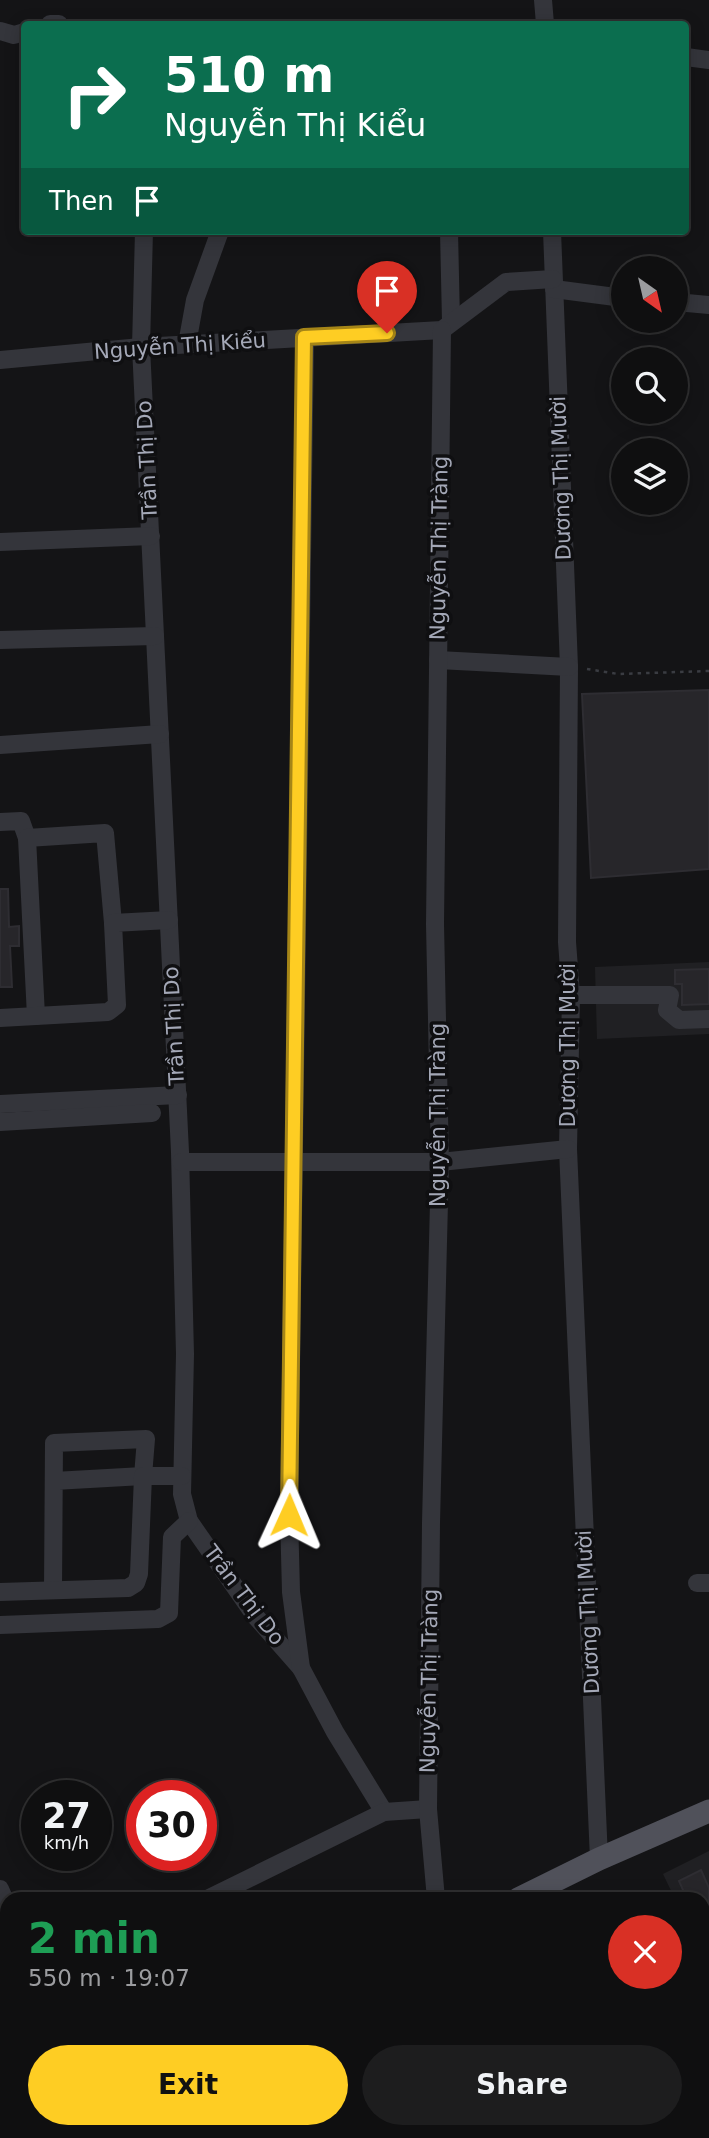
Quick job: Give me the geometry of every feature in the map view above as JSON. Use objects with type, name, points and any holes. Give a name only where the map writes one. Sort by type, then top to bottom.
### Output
[{"type":"main road","points":[[532,1892],[599,1859],[709,1811]]},
{"type":"street","points":[[543,0],[545,21]]},
{"type":"street","points":[[0,31],[14,35],[21,33]]},
{"type":"street","points":[[689,57],[709,60]]},
{"type":"street","name":"Trần Thị Do","points":[[144,235],[141,347],[181,1163],[184,1354],[182,1494],[189,1521],[256,1617],[301,1668]]},
{"type":"street","points":[[187,344],[195,300],[219,235]]},
{"type":"street","name":"Nguyễn Thị Tràng","points":[[435,1892],[428,1809],[431,1523],[440,1162],[435,924],[438,660],[449,235]]},
{"type":"street","name":"Dương Thị Mười","points":[[552,235],[569,667],[568,1149],[599,1859]]},
{"type":"street","points":[[446,326],[506,282],[553,284],[611,296]]},
{"type":"street","points":[[688,303],[709,304]]},
{"type":"street","name":"Nguyễn Thị Kiểu","points":[[0,360],[141,347],[446,326]]},
{"type":"street","points":[[304,337],[289,1515],[291,1592],[301,1668],[335,1732],[384,1812]]},
{"type":"street","points":[[0,542],[151,536]]},
{"type":"street","points":[[0,640],[155,636]]},
{"type":"street","points":[[438,660],[569,667]]},
{"type":"street","points":[[0,745],[160,734]]},
{"type":"street","points":[[0,822],[21,821],[27,838],[36,1016]]},
{"type":"street","points":[[0,1018],[108,1012],[117,1005],[106,833],[27,838]]},
{"type":"street","points":[[113,923],[169,920]]},
{"type":"street","points":[[570,995],[670,995],[667,1010],[679,1020],[709,1019]]},
{"type":"street","points":[[0,1104],[178,1095]]},
{"type":"street","points":[[0,1122],[152,1113]]},
{"type":"street","points":[[181,1163],[440,1162],[568,1149]]},
{"type":"street","points":[[0,1592],[128,1588],[136,1583],[139,1574],[146,1439],[54,1443],[53,1590]]},
{"type":"street","points":[[54,1481],[183,1476]]},
{"type":"street","points":[[0,1625],[158,1619],[169,1613],[172,1537],[189,1521]]},
{"type":"street","points":[[221,1892],[384,1812],[428,1809]]},
{"type":"path","points":[[569,667],[618,674],[709,671]]},
{"type":"shaded area","points":[[709,962],[709,1034],[597,1039],[595,967]]},
{"type":"shaded area","points":[[709,1851],[709,1892],[672,1892],[663,1874]]},
{"type":"building","points":[[709,690],[709,869],[591,878],[582,694]]},
{"type":"building","points":[[0,889],[8,889],[9,927],[19,926],[19,946],[10,946],[12,987],[0,987]]},
{"type":"building","points":[[709,969],[709,1004],[682,1005],[682,984],[675,984],[675,970]]},
{"type":"building","points":[[701,1870],[709,1892],[684,1892],[679,1881]]},
{"type":"route","points":[[289,1515],[304,337],[387,333]]}]
